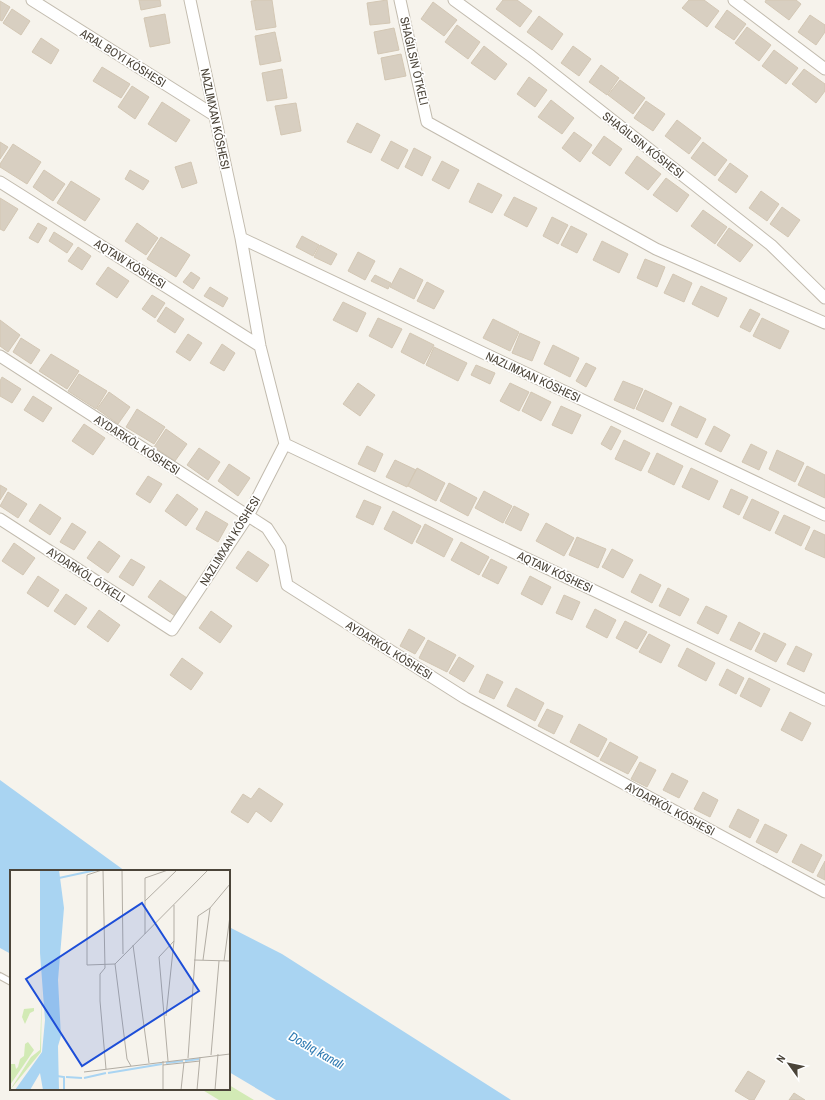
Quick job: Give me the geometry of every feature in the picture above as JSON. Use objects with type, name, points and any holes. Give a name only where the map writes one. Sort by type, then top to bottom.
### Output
[{"type":"street","points":[[32,0],[214,116]]},
{"type":"street","points":[[190,0],[241,238],[260,346],[285,444],[248,516]]},
{"type":"street","points":[[400,0],[427,122],[656,249],[825,323]]},
{"type":"street","points":[[454,0],[531,56],[771,245],[825,298]]},
{"type":"street","points":[[734,0],[825,69]]},
{"type":"street","name":"AQTAW KÓSHESI","points":[[0,182],[260,346]]},
{"type":"street","points":[[241,238],[825,515]]},
{"type":"street","name":"AYDARKÓL KÓSHESI","points":[[0,356],[267,528],[280,548],[287,586],[465,698],[825,892]]},
{"type":"street","name":"AQTAW KÓSHESI","points":[[285,444],[825,700]]},
{"type":"street","name":"AYDARKÓL ÓTKELI","points":[[0,519],[172,630],[248,516]]},
{"type":"lane","points":[[0,976],[10,981]]},
{"type":"green space","points":[[230,1086],[254,1100],[219,1100],[203,1090],[230,1090]]},
{"type":"water","points":[[0,780],[124,870],[10,870],[10,953],[0,948]]},
{"type":"water","name":"Doslıq kanalı","points":[[230,928],[282,954],[511,1100],[276,1100],[230,1073]]},
{"type":"building","points":[[139,0],[160,0],[161,6],[141,10]]},
{"type":"building","points":[[272,0],[276,27],[256,30],[251,1]]},
{"type":"building","points":[[387,0],[390,23],[370,25],[367,3]]},
{"type":"building","points":[[503,0],[517,0],[532,11],[520,27],[496,9]]},
{"type":"building","points":[[689,0],[704,0],[719,11],[707,27],[682,8]]},
{"type":"building","points":[[766,0],[796,0],[801,4],[789,20],[765,2]]},
{"type":"building","points":[[0,1],[10,7],[2,21],[0,20]]},
{"type":"building","points":[[433,2],[457,20],[444,36],[421,19]]},
{"type":"building","points":[[12,9],[30,21],[21,35],[3,23]]},
{"type":"building","points":[[727,10],[746,24],[734,40],[715,27]]},
{"type":"building","points":[[165,14],[170,43],[150,47],[144,18]]},
{"type":"building","points":[[810,15],[825,25],[825,32],[816,45],[798,32]]},
{"type":"building","points":[[539,16],[563,34],[552,50],[527,32]]},
{"type":"building","points":[[457,25],[480,42],[468,59],[445,42]]},
{"type":"building","points":[[747,27],[771,45],[759,61],[735,43]]},
{"type":"building","points":[[394,28],[399,50],[378,54],[374,32]]},
{"type":"building","points":[[275,32],[281,61],[260,65],[255,36]]},
{"type":"building","points":[[41,38],[59,50],[51,64],[32,52]]},
{"type":"building","points":[[484,46],[507,64],[495,80],[471,63]]},
{"type":"building","points":[[573,46],[591,59],[579,76],[561,63]]},
{"type":"building","points":[[774,50],[798,68],[786,84],[762,66]]},
{"type":"building","points":[[401,54],[406,76],[385,80],[381,58]]},
{"type":"building","points":[[601,65],[619,78],[607,95],[589,82]]},
{"type":"building","points":[[102,67],[130,84],[121,98],[93,81]]},
{"type":"building","points":[[282,69],[287,98],[267,101],[262,73]]},
{"type":"building","points":[[804,69],[825,84],[825,91],[816,103],[792,84]]},
{"type":"building","points":[[529,77],[547,90],[535,107],[517,94]]},
{"type":"building","points":[[620,80],[645,98],[633,114],[608,95]]},
{"type":"building","points":[[132,86],[149,97],[135,119],[118,107]]},
{"type":"building","points":[[551,100],[574,118],[562,134],[538,117]]},
{"type":"building","points":[[646,101],[665,114],[653,131],[634,118]]},
{"type":"building","points":[[162,102],[190,120],[176,142],[148,124]]},
{"type":"building","points":[[296,103],[301,131],[281,135],[275,106]]},
{"type":"building","points":[[677,120],[701,138],[689,154],[665,136]]},
{"type":"building","points":[[357,123],[380,135],[371,153],[347,142]]},
{"type":"building","points":[[574,132],[592,145],[580,162],[562,148]]},
{"type":"building","points":[[604,136],[622,149],[610,166],[592,153]]},
{"type":"building","points":[[391,141],[408,150],[398,169],[381,160]]},
{"type":"building","points":[[0,142],[8,147],[0,159]]},
{"type":"building","points":[[703,142],[727,160],[715,176],[691,158]]},
{"type":"building","points":[[13,144],[41,162],[27,184],[0,167],[0,164]]},
{"type":"building","points":[[414,148],[431,157],[422,176],[405,167]]},
{"type":"building","points":[[637,156],[661,174],[648,190],[625,173]]},
{"type":"building","points":[[442,161],[459,170],[449,189],[432,180]]},
{"type":"building","points":[[191,162],[197,183],[182,188],[175,167]]},
{"type":"building","points":[[730,163],[748,176],[736,193],[718,180]]},
{"type":"building","points":[[44,170],[65,184],[53,201],[33,187]]},
{"type":"building","points":[[130,170],[149,181],[143,190],[125,179]]},
{"type":"building","points":[[666,178],[689,195],[677,212],[653,195]]},
{"type":"building","points":[[71,181],[100,199],[85,221],[57,203]]},
{"type":"building","points":[[478,183],[502,195],[492,213],[469,202]]},
{"type":"building","points":[[761,191],[779,204],[767,221],[749,208]]},
{"type":"building","points":[[514,197],[537,208],[527,227],[504,215]]},
{"type":"building","points":[[0,198],[18,209],[4,231],[0,229]]},
{"type":"building","points":[[782,207],[800,220],[788,237],[770,224]]},
{"type":"building","points":[[703,210],[727,227],[715,244],[691,226]]},
{"type":"building","points":[[552,217],[568,225],[558,244],[543,236]]},
{"type":"building","points":[[38,223],[47,228],[38,243],[29,238]]},
{"type":"building","points":[[137,223],[158,238],[146,255],[125,241]]},
{"type":"building","points":[[571,226],[587,234],[577,253],[561,245]]},
{"type":"building","points":[[729,228],[753,245],[740,262],[717,245]]},
{"type":"building","points":[[54,232],[73,244],[67,253],[49,241]]},
{"type":"building","points":[[302,236],[319,245],[313,256],[296,247]]},
{"type":"building","points":[[161,237],[190,255],[176,277],[147,259]]},
{"type":"building","points":[[602,241],[628,254],[619,273],[593,260]]},
{"type":"building","points":[[320,245],[337,254],[331,265],[314,257]]},
{"type":"building","points":[[78,247],[91,256],[82,270],[68,261]]},
{"type":"building","points":[[358,252],[375,261],[365,280],[348,271]]},
{"type":"building","points":[[645,259],[665,267],[657,287],[637,278]]},
{"type":"building","points":[[108,267],[129,281],[117,298],[96,284]]},
{"type":"building","points":[[400,268],[423,280],[414,299],[390,287]]},
{"type":"building","points":[[191,272],[200,278],[193,289],[183,282]]},
{"type":"building","points":[[673,274],[692,283],[684,302],[664,293]]},
{"type":"building","points":[[375,275],[391,283],[388,289],[371,281]]},
{"type":"building","points":[[427,282],[444,291],[434,309],[417,301]]},
{"type":"building","points":[[701,286],[727,298],[718,317],[692,304]]},
{"type":"building","points":[[210,287],[228,298],[223,307],[204,296]]},
{"type":"building","points":[[152,295],[165,303],[155,318],[142,309]]},
{"type":"building","points":[[343,302],[366,313],[357,332],[333,320]]},
{"type":"building","points":[[166,307],[184,319],[175,333],[157,321]]},
{"type":"building","points":[[750,309],[760,314],[750,332],[740,327]]},
{"type":"building","points":[[378,318],[402,329],[392,348],[369,336]]},
{"type":"building","points":[[762,318],[789,331],[780,349],[753,336]]},
{"type":"building","points":[[493,319],[519,332],[510,351],[483,338]]},
{"type":"building","points":[[0,320],[20,335],[8,352],[0,346]]},
{"type":"building","points":[[410,333],[434,345],[424,364],[401,352]]},
{"type":"building","points":[[520,333],[540,342],[532,361],[512,353]]},
{"type":"building","points":[[188,334],[202,343],[190,361],[176,352]]},
{"type":"building","points":[[21,338],[40,350],[31,364],[13,352]]},
{"type":"building","points":[[222,344],[235,353],[224,371],[210,363]]},
{"type":"building","points":[[553,345],[579,358],[570,377],[544,364]]},
{"type":"building","points":[[434,347],[467,363],[458,381],[426,365]]},
{"type":"building","points":[[51,354],[79,371],[67,389],[39,371]]},
{"type":"building","points":[[586,363],[596,368],[586,387],[576,381]]},
{"type":"building","points":[[476,365],[495,373],[490,384],[471,375]]},
{"type":"building","points":[[79,374],[107,391],[96,409],[68,391]]},
{"type":"building","points":[[2,377],[21,389],[12,403],[0,396],[0,381]]},
{"type":"building","points":[[623,381],[643,389],[634,409],[614,400]]},
{"type":"building","points":[[358,383],[375,395],[360,416],[343,404]]},
{"type":"building","points":[[510,383],[529,392],[519,411],[500,401]]},
{"type":"building","points":[[645,390],[672,403],[663,422],[636,409]]},
{"type":"building","points":[[109,392],[130,407],[118,424],[97,409]]},
{"type":"building","points":[[531,392],[551,402],[541,421],[522,411]]},
{"type":"building","points":[[33,396],[52,408],[43,422],[24,410]]},
{"type":"building","points":[[561,406],[581,415],[572,434],[552,425]]},
{"type":"building","points":[[680,406],[706,419],[697,438],[671,425]]},
{"type":"building","points":[[137,409],[165,427],[154,444],[126,427]]},
{"type":"building","points":[[84,424],[105,438],[93,455],[72,441]]},
{"type":"building","points":[[611,426],[621,431],[611,450],[601,444]]},
{"type":"building","points":[[714,426],[730,435],[721,452],[705,444]]},
{"type":"building","points":[[166,429],[187,444],[175,461],[154,447]]},
{"type":"building","points":[[624,440],[650,453],[641,471],[615,459]]},
{"type":"building","points":[[751,444],[767,452],[759,470],[742,462]]},
{"type":"building","points":[[367,446],[383,454],[375,472],[358,464]]},
{"type":"building","points":[[199,448],[220,462],[208,480],[187,465]]},
{"type":"building","points":[[777,450],[804,463],[795,482],[769,469]]},
{"type":"building","points":[[657,453],[683,466],[674,485],[648,472]]},
{"type":"building","points":[[395,460],[416,470],[407,487],[386,477]]},
{"type":"building","points":[[229,464],[250,478],[238,496],[218,481]]},
{"type":"building","points":[[807,466],[825,475],[825,498],[798,485]]},
{"type":"building","points":[[417,468],[445,483],[436,501],[408,486]]},
{"type":"building","points":[[691,468],[718,481],[709,500],[682,487]]},
{"type":"building","points":[[148,476],[162,484],[150,503],[136,494]]},
{"type":"building","points":[[449,483],[477,498],[468,516],[440,501]]},
{"type":"building","points":[[0,485],[7,489],[0,500]]},
{"type":"building","points":[[731,489],[748,497],[739,515],[723,507]]},
{"type":"building","points":[[484,491],[512,506],[503,523],[475,508]]},
{"type":"building","points":[[8,492],[27,504],[18,518],[0,506]]},
{"type":"building","points":[[177,494],[198,509],[186,526],[165,511]]},
{"type":"building","points":[[752,499],[779,512],[770,531],[743,518]]},
{"type":"building","points":[[364,500],[381,507],[373,525],[356,517]]},
{"type":"building","points":[[40,504],[61,518],[50,535],[29,521]]},
{"type":"building","points":[[514,506],[529,514],[521,531],[505,523]]},
{"type":"building","points":[[206,511],[228,524],[218,542],[196,529]]},
{"type":"building","points":[[393,511],[421,526],[412,544],[384,529]]},
{"type":"building","points":[[784,515],[810,527],[801,546],[775,533]]},
{"type":"building","points":[[72,523],[86,532],[74,550],[60,542]]},
{"type":"building","points":[[546,523],[574,538],[564,556],[536,541]]},
{"type":"building","points":[[425,524],[453,539],[444,557],[416,542]]},
{"type":"building","points":[[814,530],[825,535],[825,558],[805,549]]},
{"type":"building","points":[[577,537],[606,549],[598,568],[569,555]]},
{"type":"building","points":[[99,541],[120,556],[108,573],[87,558]]},
{"type":"building","points":[[461,542],[489,557],[479,575],[451,560]]},
{"type":"building","points":[[14,543],[35,558],[23,575],[2,561]]},
{"type":"building","points":[[612,549],[633,560],[623,578],[602,567]]},
{"type":"building","points":[[248,551],[269,565],[257,582],[236,568]]},
{"type":"building","points":[[131,559],[145,567],[133,586],[119,577]]},
{"type":"building","points":[[491,559],[507,567],[498,584],[482,576]]},
{"type":"building","points":[[640,574],[661,585],[652,603],[631,592]]},
{"type":"building","points":[[38,576],[59,590],[48,607],[27,593]]},
{"type":"building","points":[[530,576],[551,587],[542,605],[521,594]]},
{"type":"building","points":[[160,580],[187,598],[175,616],[148,597]]},
{"type":"building","points":[[668,588],[689,599],[680,616],[659,606]]},
{"type":"building","points":[[66,594],[87,608],[75,625],[54,611]]},
{"type":"building","points":[[564,595],[580,602],[572,620],[556,613]]},
{"type":"building","points":[[706,606],[727,616],[718,634],[697,623]]},
{"type":"building","points":[[595,609],[616,620],[607,638],[586,627]]},
{"type":"building","points":[[99,610],[120,625],[108,642],[87,627]]},
{"type":"building","points":[[211,611],[232,626],[220,643],[199,628]]},
{"type":"building","points":[[625,621],[647,632],[637,649],[616,638]]},
{"type":"building","points":[[739,622],[760,633],[751,650],[730,640]]},
{"type":"building","points":[[409,629],[425,638],[415,654],[400,646]]},
{"type":"building","points":[[764,633],[786,644],[776,662],[755,651]]},
{"type":"building","points":[[649,634],[670,645],[661,663],[639,652]]},
{"type":"building","points":[[428,640],[456,655],[447,672],[419,658]]},
{"type":"building","points":[[796,646],[812,654],[804,672],[787,664]]},
{"type":"building","points":[[687,648],[715,663],[706,681],[678,666]]},
{"type":"building","points":[[459,657],[474,666],[464,682],[449,673]]},
{"type":"building","points":[[182,658],[203,673],[191,690],[170,675]]},
{"type":"building","points":[[727,669],[744,678],[736,694],[719,685]]},
{"type":"building","points":[[487,674],[503,682],[494,699],[479,692]]},
{"type":"building","points":[[749,678],[770,689],[761,707],[740,696]]},
{"type":"building","points":[[516,688],[544,703],[535,721],[507,706]]},
{"type":"building","points":[[547,709],[563,716],[554,734],[538,726]]},
{"type":"building","points":[[790,712],[811,723],[802,741],[781,730]]},
{"type":"building","points":[[579,724],[607,739],[598,757],[570,742]]},
{"type":"building","points":[[610,742],[638,757],[628,774],[600,760]]},
{"type":"building","points":[[640,762],[656,770],[647,787],[631,779]]},
{"type":"building","points":[[672,773],[688,781],[679,798],[663,790]]},
{"type":"building","points":[[259,788],[283,804],[271,822],[256,811],[248,823],[231,812],[243,794],[251,799]]},
{"type":"building","points":[[703,792],[718,800],[710,817],[694,809]]},
{"type":"building","points":[[738,809],[759,820],[750,838],[729,827]]},
{"type":"building","points":[[765,824],[787,835],[777,853],[756,842]]},
{"type":"building","points":[[801,844],[822,855],[813,873],[792,862]]},
{"type":"building","points":[[825,861],[825,880],[817,876]]},
{"type":"building","points":[[748,1071],[765,1081],[754,1100],[750,1100],[735,1091]]},
{"type":"building","points":[[794,1093],[805,1100],[789,1100]]}]
